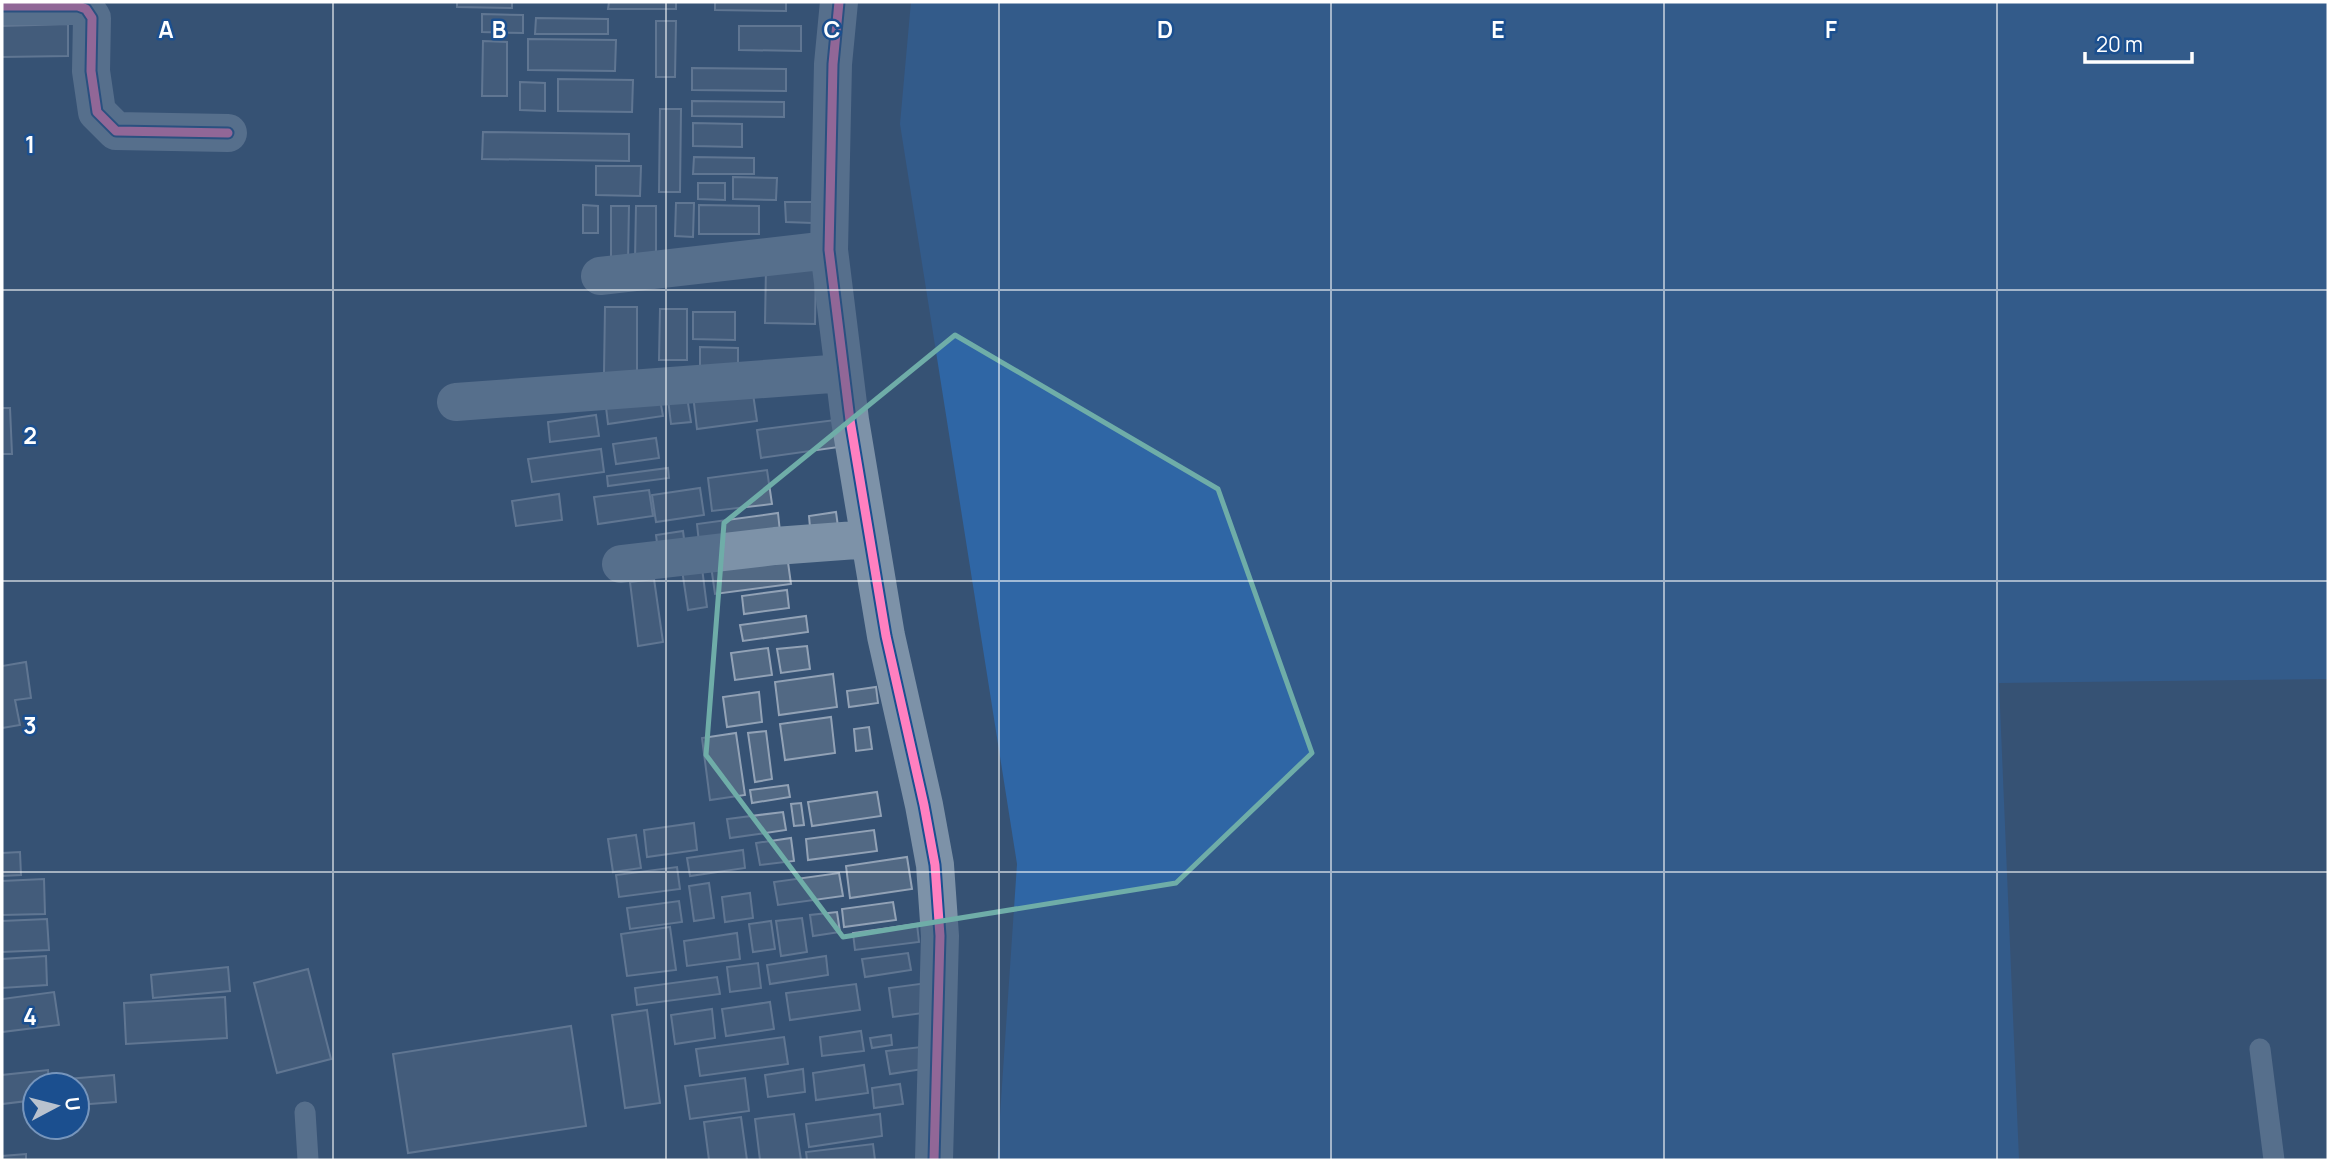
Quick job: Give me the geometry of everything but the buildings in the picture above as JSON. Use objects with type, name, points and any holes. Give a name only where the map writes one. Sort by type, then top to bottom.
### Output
[{"type":"street","points":[[839,2],[833,64],[829,250],[844,373],[886,636],[935,865],[940,936],[934,1160]]},
{"type":"street","points":[[2,6],[78,6],[86,9],[92,18],[92,71],[97,112],[116,131],[228,133]]},
{"type":"street","points":[[600,276],[829,250]]},
{"type":"street","points":[[456,402],[844,373]]},
{"type":"street","points":[[621,564],[775,546],[870,539]]},
{"type":"lane","points":[[2260,1049],[2274,1160]]},
{"type":"lane","points":[[304,1112],[308,1160]]},
{"type":"highlighted area","points":[[955,335],[1218,489],[1312,753],[1176,883],[843,937],[706,755],[724,523]]},
{"type":"shaded area","points":[[911,2],[2328,2],[2328,679],[1999,683],[2019,1160],[997,1160],[1017,864],[900,124]]},
{"type":"cycle path","points":[[839,2],[833,64],[829,250],[850,420],[886,636],[935,865],[940,936],[934,1160]]},
{"type":"cycle path","points":[[2,6],[78,6],[86,9],[92,18],[91,71],[97,112],[116,131],[228,133]]}]
